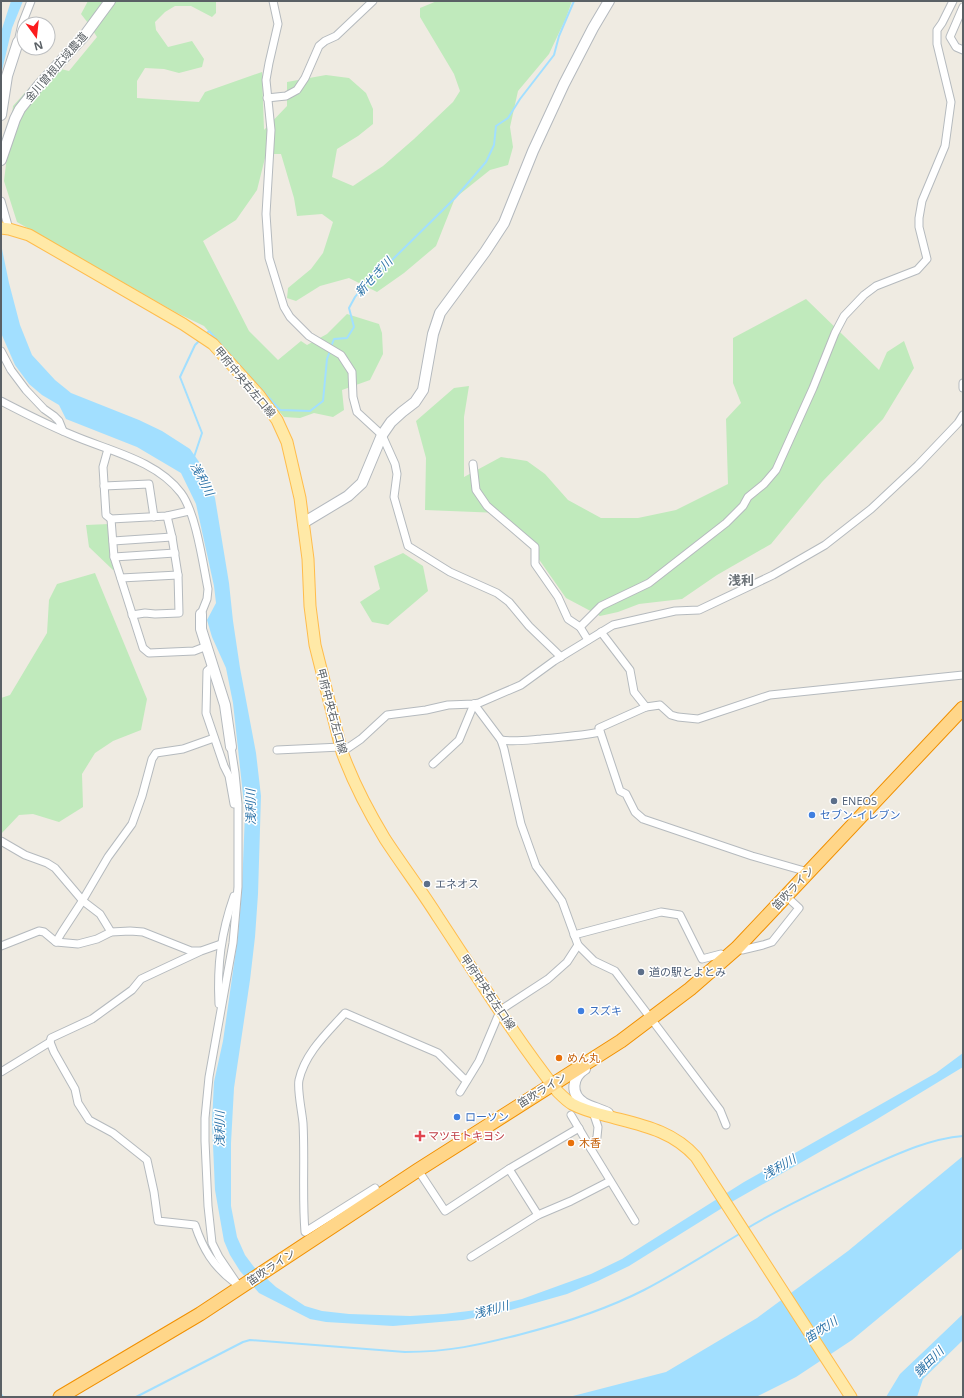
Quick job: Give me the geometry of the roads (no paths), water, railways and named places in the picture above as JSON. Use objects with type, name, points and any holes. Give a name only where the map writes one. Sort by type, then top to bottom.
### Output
[{"type":"highway","name":"笛吹ライン","points":[[60,1397],[200,1314],[379,1195],[621,1041],[651,1019],[690,989],[737,948],[963,708]]},
{"type":"main road","name":"甲府中央右左口線","points":[[5,229],[29,235],[183,324],[213,344],[258,395],[277,420],[287,442],[300,498],[308,559],[310,606],[314,645],[342,750],[357,787],[370,813],[386,840],[417,884],[500,1011],[558,1092],[570,1103],[593,1112],[660,1131],[676,1139],[696,1157],[849,1395]]},
{"type":"street","points":[[25,16],[31,1]]},
{"type":"street","name":"金川曽根広域農道","points":[[2,155],[20,109],[39,85],[85,35],[110,1]]},
{"type":"street","points":[[273,1],[278,24],[268,63],[266,80],[271,130],[266,214],[269,258],[282,302],[290,318],[305,334],[341,355],[352,372],[353,397],[357,412],[382,435],[395,464],[397,474],[394,497],[408,546],[460,577],[497,593],[509,602],[528,626],[561,657]]},
{"type":"street","points":[[267,98],[286,96],[297,90],[305,78],[319,46],[325,41],[336,36],[373,1]]},
{"type":"street","points":[[303,523],[348,496],[362,483],[382,435],[391,422],[415,402],[422,390],[432,334],[440,313],[485,252],[504,223],[533,151],[564,84],[593,28],[610,1]]},
{"type":"street","points":[[580,628],[601,606],[649,583],[726,523],[742,506],[748,497],[764,484],[776,470],[811,394],[835,333],[844,316],[864,295],[876,286],[917,270],[927,259],[918,218],[922,201],[945,146],[951,102],[937,44],[937,30],[953,1]]},
{"type":"street","points":[[963,7],[950,37],[956,47],[963,50]]},
{"type":"street","points":[[1,115],[7,76],[16,48]]},
{"type":"street","points":[[1,201],[5,229]]},
{"type":"street","points":[[1,351],[11,370],[26,390],[44,409],[59,421],[63,431]]},
{"type":"street","points":[[963,383],[963,388]]},
{"type":"street","points":[[1,401],[63,431],[132,458],[161,473],[181,493],[190,511],[208,589],[208,599],[201,614],[200,629],[207,646],[225,705],[238,804],[238,887],[233,942],[209,1077],[205,1118],[208,1206],[212,1243],[219,1257],[240,1286]]},
{"type":"street","points":[[276,750],[342,750],[362,739],[386,715],[426,710],[448,705],[474,704],[521,685],[561,657],[613,625],[675,611],[699,610],[773,575],[825,545],[871,509],[918,465],[958,423],[963,415]]},
{"type":"street","points":[[108,449],[103,467],[106,515],[111,519],[167,516],[190,511]]},
{"type":"street","points":[[473,464],[476,490],[488,506],[535,547],[535,564],[558,597],[568,619],[580,628],[588,640]]},
{"type":"street","points":[[104,486],[149,484],[154,516]]},
{"type":"street","points":[[132,615],[144,613],[179,613],[178,575],[167,516]]},
{"type":"street","points":[[111,519],[114,557],[143,648],[149,653],[194,651],[207,646]]},
{"type":"street","points":[[113,541],[172,537]]},
{"type":"street","points":[[114,557],[175,553]]},
{"type":"street","points":[[121,578],[178,575]]},
{"type":"street","points":[[601,632],[630,670],[634,692],[646,707]]},
{"type":"street","points":[[213,666],[208,671],[206,713],[224,766],[229,776],[234,804],[238,804]]},
{"type":"street","points":[[808,872],[745,854],[643,819],[635,812],[626,794],[620,791],[599,728],[646,707],[660,705],[671,715],[698,719],[770,695],[963,675]]},
{"type":"street","points":[[474,704],[501,740],[521,824],[536,866],[562,901],[578,945],[594,961],[615,971],[720,1110],[726,1125]]},
{"type":"street","points":[[433,764],[458,740],[474,704]]},
{"type":"street","points":[[501,740],[516,741],[582,736],[600,732]]},
{"type":"street","points":[[56,942],[83,901],[108,857],[132,824],[142,796],[152,759],[156,753],[184,749],[214,738]]},
{"type":"street","points":[[1,841],[25,855],[48,863],[55,868],[83,901],[100,914],[111,932]]},
{"type":"street","points":[[220,1015],[218,983],[221,944],[229,912],[238,887]]},
{"type":"street","points":[[737,948],[742,950],[772,942],[799,908],[786,896]]},
{"type":"street","points":[[574,935],[661,912],[680,915],[702,959],[721,954],[725,958]]},
{"type":"street","points":[[1,946],[39,931],[44,932],[56,942],[78,944],[97,940],[111,932],[130,931],[143,932],[191,951],[201,951]]},
{"type":"street","points":[[1,1072],[50,1042],[51,1038],[92,1019],[132,990],[141,979],[201,951],[221,944]]},
{"type":"street","points":[[460,1092],[479,1061],[500,1011],[548,979],[567,962],[578,945]]},
{"type":"street","points":[[379,1195],[375,1188],[305,1232],[303,1188],[304,1144],[302,1109],[298,1082],[306,1061],[314,1048],[345,1013],[438,1053],[463,1078],[467,1080]]},
{"type":"street","points":[[619,1119],[583,1102],[575,1094],[573,1084],[576,1077],[581,1072],[597,1062],[621,1041]]},
{"type":"street","points":[[50,1042],[75,1090],[78,1103],[89,1120],[113,1133],[147,1160],[154,1192],[158,1221],[195,1225],[207,1254],[225,1275],[240,1286]]},
{"type":"street","points":[[591,1149],[597,1137],[598,1127],[593,1112]]},
{"type":"street","points":[[571,1115],[610,1181],[636,1221]]},
{"type":"street","points":[[418,1170],[445,1211],[509,1169],[579,1128]]},
{"type":"street","points":[[509,1169],[538,1215]]},
{"type":"street","points":[[471,1257],[538,1215],[571,1201],[610,1181]]},
{"type":"water","points":[[11,1],[23,1],[12,28],[1,75],[1,32]]},
{"type":"water","name":"浅利川","points":[[1,244],[20,325],[32,355],[55,380],[71,393],[139,420],[162,431],[190,449],[204,469],[215,498],[229,583],[240,668],[256,753],[261,796],[255,937],[234,1088],[231,1143],[231,1206],[237,1237],[245,1255],[254,1267],[276,1287],[305,1306],[322,1311],[349,1314],[410,1316],[444,1314],[477,1310],[522,1299],[591,1274],[622,1259],[744,1182],[936,1073],[963,1053],[963,1067],[874,1121],[735,1200],[629,1266],[567,1294],[507,1311],[463,1320],[393,1326],[326,1322],[310,1319],[259,1293],[240,1271],[230,1255],[224,1241],[215,1190],[212,1122],[214,1082],[223,1041],[238,936],[242,889],[245,813],[233,703],[226,668],[212,637],[207,620],[216,603],[214,586],[196,504],[181,473],[137,447],[66,419],[59,405],[42,395],[29,384],[15,365],[1,333]]},
{"type":"water","name":"笛吹川","points":[[963,1156],[963,1248],[852,1340],[796,1377],[756,1397],[569,1397],[666,1372],[757,1318],[848,1251]]},
{"type":"water","name":"鎌田川","points":[[963,1314],[963,1340],[923,1379],[917,1397],[886,1397],[900,1374]]},
{"type":"waterway","name":"新せぎ川","points":[[331,347],[334,339],[347,338],[354,327],[349,308],[355,297],[370,278],[387,265],[455,198],[486,162],[494,145],[496,126],[508,118],[520,99],[554,55],[559,36],[574,1]]},
{"type":"waterway","name":"新せぎ川","points":[[206,334],[209,331],[280,410],[310,411],[323,401],[327,359],[330,351]]},
{"type":"waterway","name":"新せぎ川","points":[[194,457],[202,433],[180,377],[195,345],[200,340]]},
{"type":"waterway","points":[[746,1229],[801,1199],[896,1155],[936,1141],[963,1136]]},
{"type":"waterway","points":[[136,1397],[243,1342],[250,1340],[421,1352],[478,1345],[538,1330],[569,1321],[614,1304],[644,1290],[669,1277],[741,1233]]},
{"type":"place","name":"ENEOS","points":[[834,801]]},
{"type":"place","name":"セブン-イレブン","points":[[812,815]]},
{"type":"place","name":"エネオス","points":[[427,884]]},
{"type":"place","name":"道の駅とよとみ","points":[[641,972]]},
{"type":"place","name":"スズキ","points":[[581,1011]]},
{"type":"place","name":"めん丸","points":[[559,1058]]},
{"type":"place","name":"ローソン","points":[[457,1117]]},
{"type":"place","name":"マツモトキヨシ","points":[[420,1136]]},
{"type":"place","name":"木香","points":[[571,1143]]},
{"type":"district","name":"浅利","points":[[741,580]]}]
